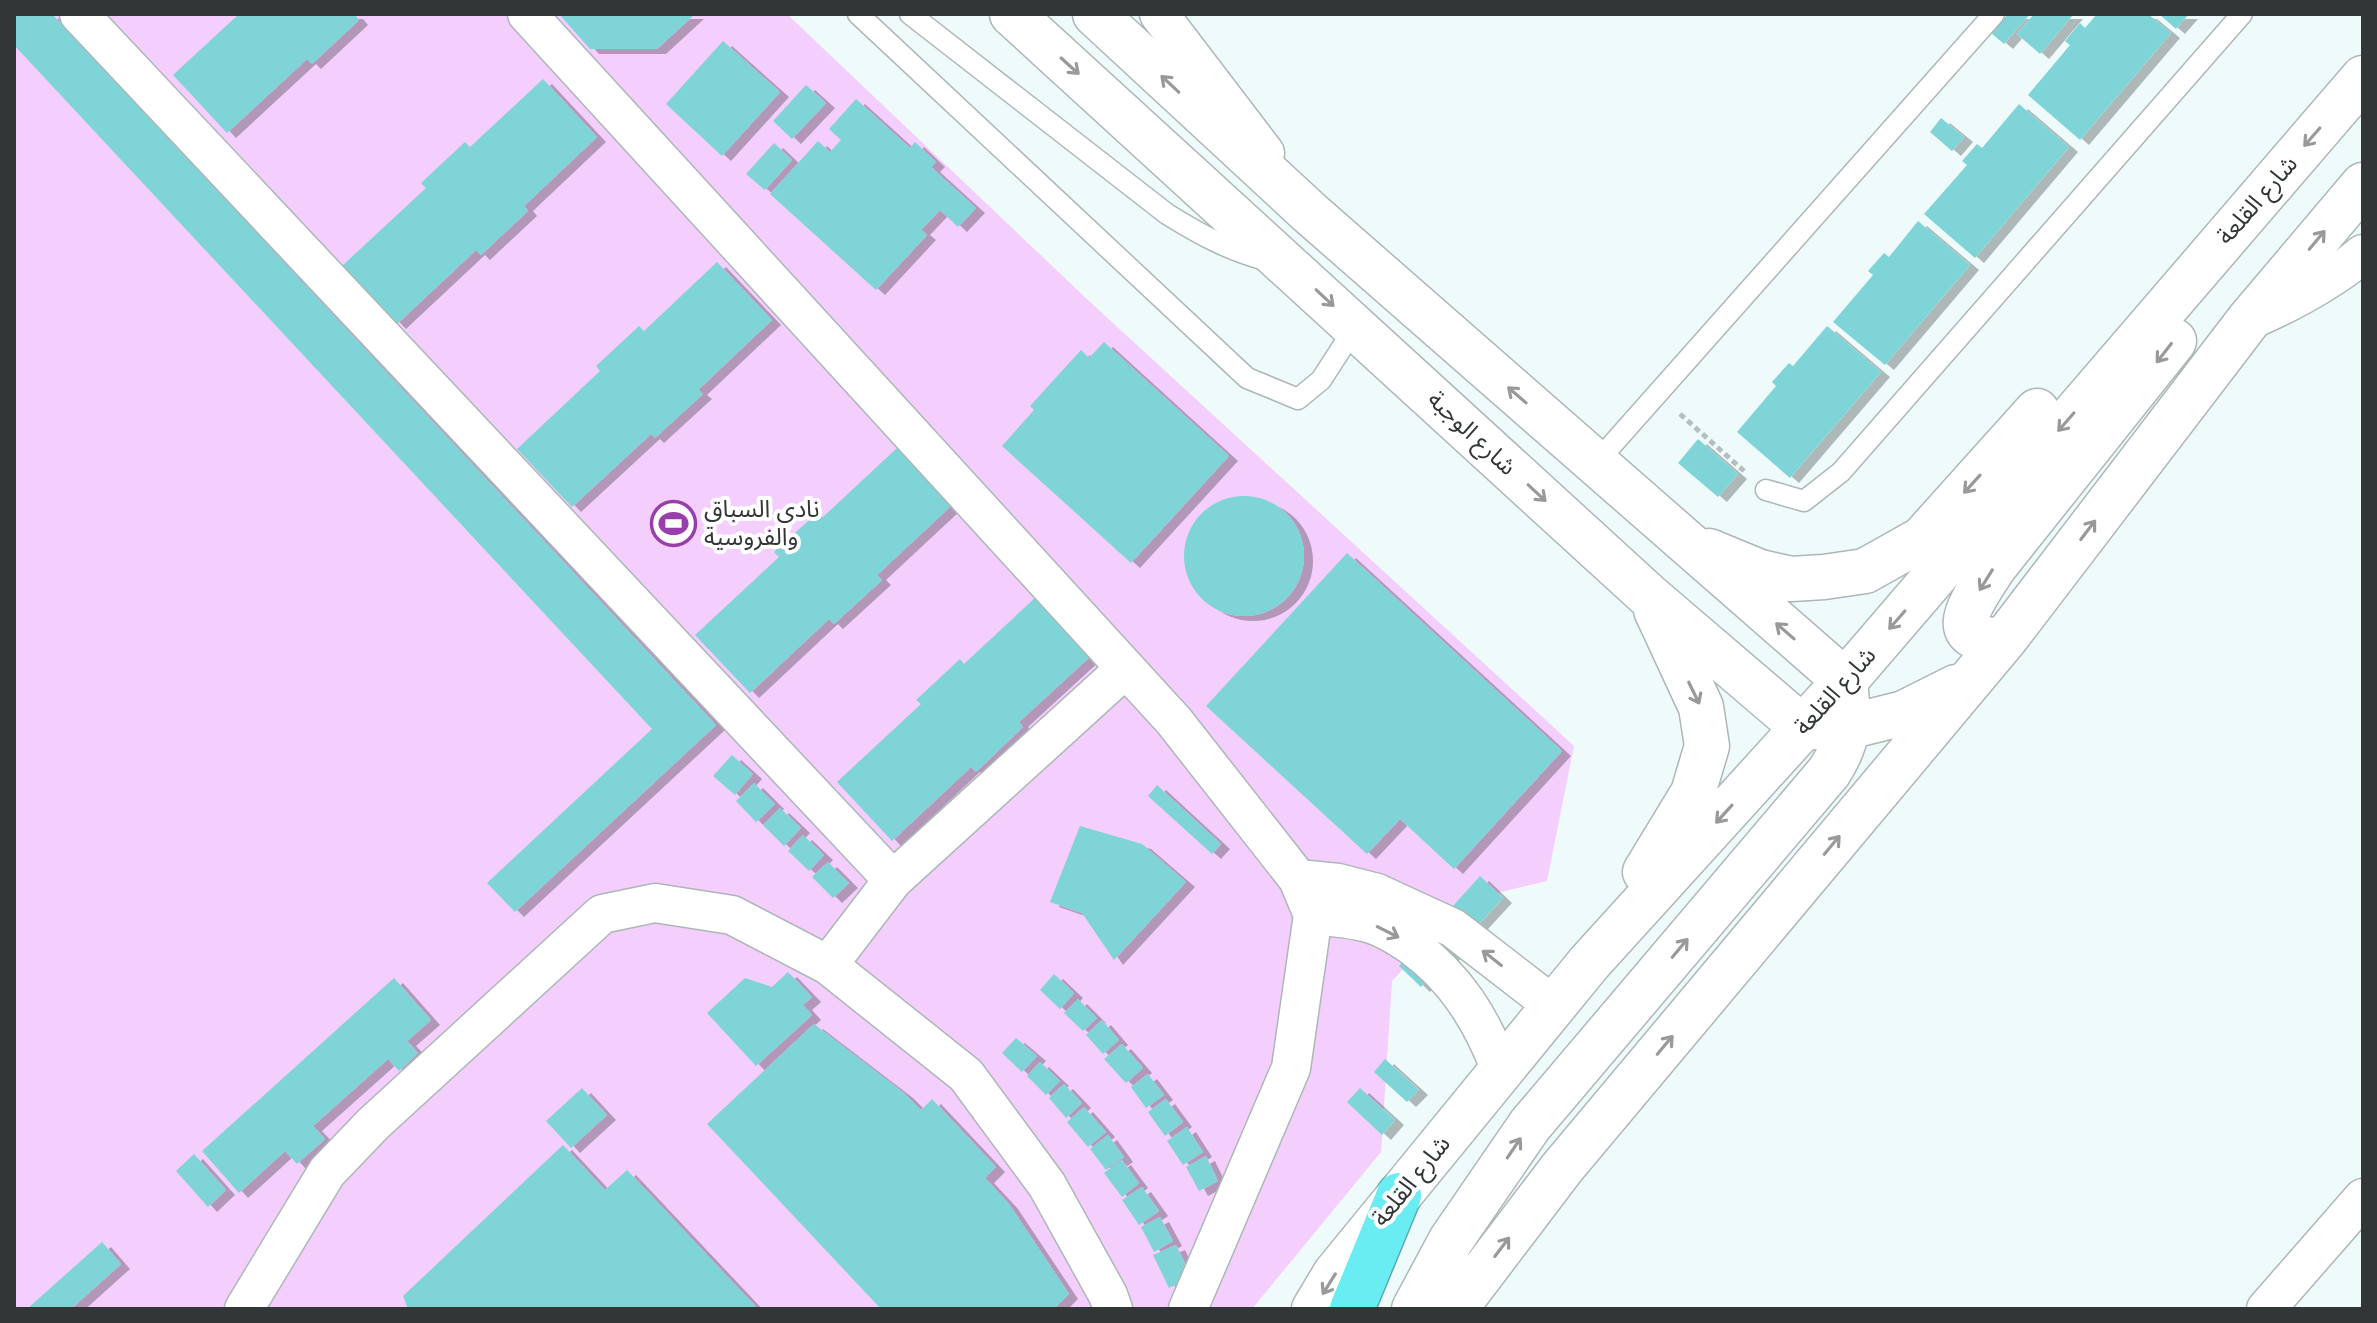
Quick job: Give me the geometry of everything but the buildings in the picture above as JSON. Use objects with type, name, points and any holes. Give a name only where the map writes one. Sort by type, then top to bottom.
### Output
[{"type":"highway","points":[[1352,1309],[1399,1195]]},
{"type":"main road","name":"شارع الوجبة","points":[[1012,14],[1650,597],[1802,727]]},
{"type":"main road","points":[[1095,14],[1310,213],[1845,681],[1848,727],[1843,750],[1829,772],[1530,1125],[1451,1240],[1414,1309]]},
{"type":"main road","name":"شارع القلعة","points":[[1314,1309],[1335,1274],[1589,963],[1845,681],[2363,78]]},
{"type":"main road","points":[[1455,1309],[1562,1168],[2005,639],[2248,321],[2363,185]]},
{"type":"main road","points":[[1681,539],[1760,572],[1791,579],[1865,571],[1922,539],[2184,248],[2244,214]]},
{"type":"main road","points":[[2005,639],[1981,641],[1972,636],[1966,623],[1970,606],[1994,567],[2220,279],[2244,214]]},
{"type":"main road","points":[[1589,963],[1693,793],[1707,746],[1701,707],[1650,597]]},
{"type":"main road","points":[[1802,727],[1848,727],[1904,713],[1971,679]]},
{"type":"street","points":[[79,14],[893,880]]},
{"type":"street","points":[[527,14],[1174,721],[1298,879],[1313,915],[1291,1068],[1188,1309]]},
{"type":"street","points":[[1159,14],[1310,213]]},
{"type":"street","points":[[2248,321],[2288,304],[2326,282],[2363,254]]},
{"type":"street","points":[[828,965],[893,880],[1125,669]]},
{"type":"street","points":[[1298,879],[1338,883],[1377,893],[1453,928],[1554,1006]]},
{"type":"street","points":[[244,1309],[327,1172],[373,1124],[602,914],[655,903],[732,915],[828,965],[966,1075],[1047,1185],[1113,1309]]},
{"type":"street","points":[[1313,915],[1369,923],[1400,938],[1428,958],[1452,981],[1473,1009],[1501,1071]]},
{"type":"street","points":[[2266,1309],[2363,1198]]},
{"type":"lane","points":[[858,14],[1247,378],[1298,399],[1321,380],[1356,326]]},
{"type":"lane","points":[[910,14],[1167,214],[1206,238],[1290,265]]},
{"type":"lane","points":[[1595,464],[1994,14]]},
{"type":"lane","points":[[1766,490],[1804,501],[1841,472],[2242,14]]},
{"type":"path","points":[[1657,394],[1766,490]]},
{"type":"shaded area","name":"نادي السباق والفروسية","points":[[14,14],[787,14],[1089,301],[1574,746],[1547,881],[1467,900],[1392,981],[1381,1152],[1252,1309],[14,1309]]},
{"type":"place","name":"نادي السباق والفروسية","points":[[673,523]]}]
